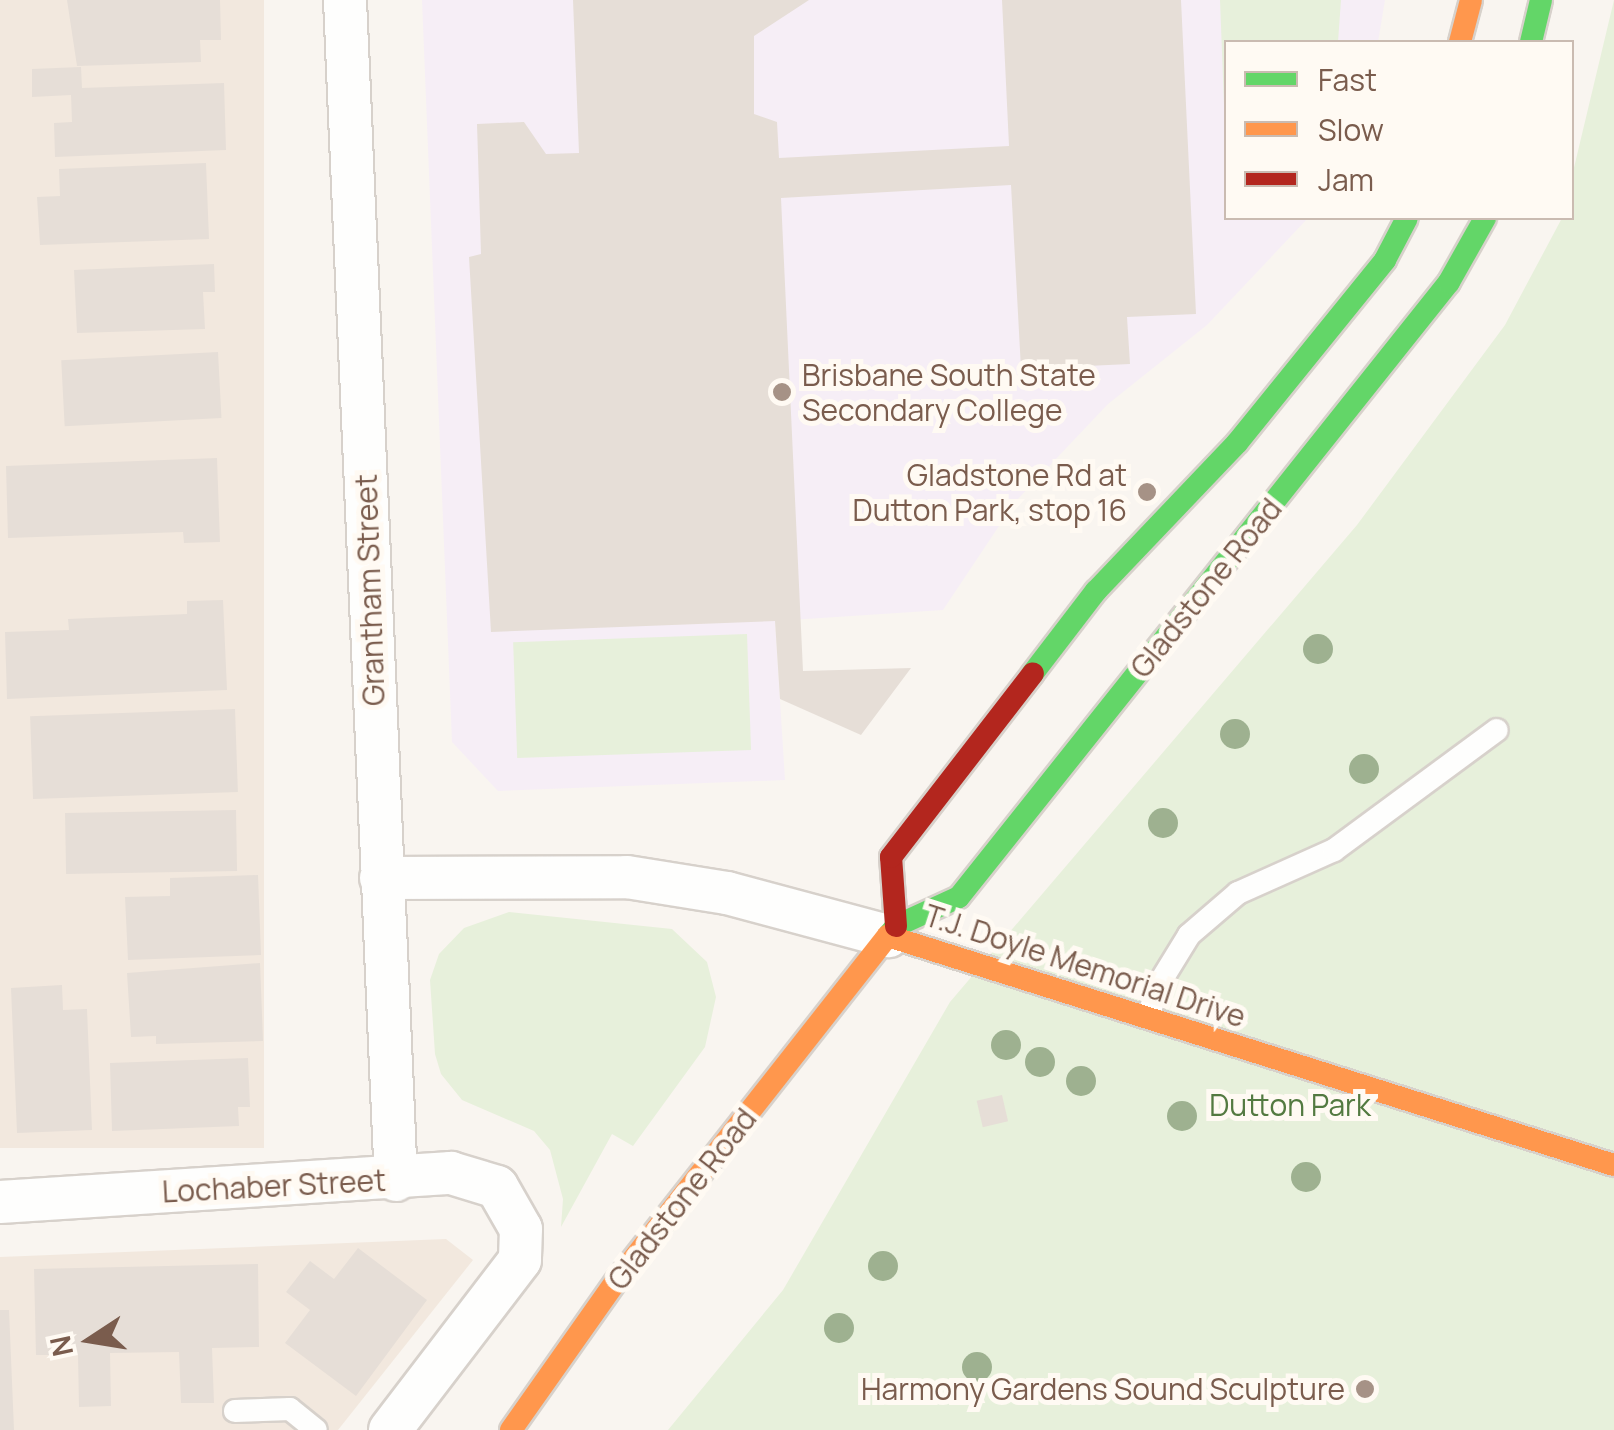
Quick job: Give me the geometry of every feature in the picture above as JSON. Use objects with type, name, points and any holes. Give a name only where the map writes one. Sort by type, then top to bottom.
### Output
[{"type":"main road","points":[[1461,40],[1471,0]]},
{"type":"main road","points":[[1531,40],[1541,0]]},
{"type":"main road","points":[[892,930],[891,857],[1096,591],[1237,443],[1360,291],[1406,220]]},
{"type":"main road","name":"Gladstone Road","points":[[511,1430],[618,1280],[892,930],[959,897],[1450,282],[1483,220]]},
{"type":"main road","name":"T.J. Doyle Memorial Drive","points":[[892,930],[1148,1017],[1614,1165]]},
{"type":"street","name":"Grantham Street","points":[[346,0],[380,878],[396,1180]]},
{"type":"street","points":[[380,878],[627,877],[727,893],[892,930]]},
{"type":"street","name":"Lochaber Street","points":[[0,1202],[475,1177],[509,1200],[522,1229],[520,1260],[390,1430]]},
{"type":"lane","points":[[1148,1017],[1159,984],[1189,935],[1238,893],[1334,850],[1497,730]]},
{"type":"lane","points":[[235,1411],[290,1408],[316,1430]]},
{"type":"shaded area","points":[[0,0],[264,0],[264,1148],[0,1148]]},
{"type":"shaded area","name":"Brisbane South State Secondary College","points":[[422,0],[1385,0],[1378,40],[1224,40],[1224,220],[1306,220],[1207,325],[1108,404],[1015,502],[943,610],[775,621],[785,780],[498,791],[452,742]]},
{"type":"shaded area","points":[[446,1239],[473,1260],[338,1430],[0,1430],[0,1257]]},
{"type":"green space","points":[[1220,0],[1341,0],[1338,40],[1224,40],[1224,105]]},
{"type":"green space","name":"Dutton Park","points":[[1614,0],[1614,1430],[668,1430],[783,1290],[950,1002],[1357,525],[1505,325],[1561,220],[1574,220],[1574,168]]},
{"type":"green space","points":[[747,634],[751,750],[517,758],[513,642]]},
{"type":"green space","points":[[509,912],[672,929],[707,962],[716,997],[705,1047],[633,1146],[612,1134],[561,1227],[563,1199],[550,1150],[534,1131],[462,1100],[441,1074],[435,1054],[430,980],[439,954],[464,928]]},
{"type":"building","points":[[67,0],[220,0],[221,40],[200,40],[201,62],[77,66]]},
{"type":"building","points":[[573,0],[809,0],[754,36],[754,114],[777,122],[779,158],[1009,146],[1002,0],[1181,0],[1196,314],[1127,317],[1130,364],[1021,369],[1011,185],[781,198],[803,671],[911,668],[861,735],[780,699],[775,621],[491,632],[469,257],[481,254],[477,124],[524,122],[546,154],[579,153]]},
{"type":"building","points":[[81,67],[82,88],[224,83],[226,150],[55,157],[54,123],[72,122],[71,95],[32,97],[32,69]]},
{"type":"building","points":[[206,163],[209,239],[40,245],[37,197],[60,196],[59,169]]},
{"type":"building","points":[[214,264],[215,292],[203,292],[205,329],[77,333],[74,270]]},
{"type":"building","points":[[218,352],[221,418],[65,426],[61,360]]},
{"type":"building","points":[[217,458],[220,542],[184,543],[183,532],[8,538],[6,466]]},
{"type":"building","points":[[223,600],[227,690],[7,699],[5,632],[69,630],[68,619],[187,614],[187,601]]},
{"type":"building","points":[[235,709],[238,792],[33,799],[30,716]]},
{"type":"building","points":[[236,810],[237,871],[66,874],[65,813]]},
{"type":"building","points":[[258,875],[261,955],[128,960],[125,897],[170,896],[170,878]]},
{"type":"building","points":[[260,963],[263,1041],[156,1044],[156,1036],[131,1037],[127,973]]},
{"type":"building","points":[[62,985],[63,1010],[87,1009],[92,1130],[17,1133],[11,988]]},
{"type":"building","points":[[248,1058],[250,1107],[238,1107],[239,1126],[112,1131],[110,1063]]},
{"type":"building","points":[[1002,1095],[1008,1121],[983,1127],[977,1101]]},
{"type":"building","points":[[358,1248],[427,1300],[356,1396],[285,1343],[310,1310],[286,1292],[310,1261],[334,1279]]},
{"type":"building","points":[[258,1264],[259,1347],[212,1348],[214,1403],[181,1403],[179,1352],[110,1353],[111,1406],[79,1407],[78,1355],[36,1355],[34,1269]]},
{"type":"building","points":[[0,1310],[9,1310],[14,1430],[0,1430]]},
{"type":"traffic: fast","points":[[1531,40],[1541,0]]},
{"type":"traffic: fast","points":[[1033,673],[1096,591],[1237,443],[1385,260],[1406,220]]},
{"type":"traffic: fast","points":[[888,936],[896,926],[959,897],[1449,282],[1484,220]]},
{"type":"traffic: slow","points":[[1461,40],[1471,0]]},
{"type":"traffic: slow","points":[[888,936],[1614,1165]]},
{"type":"traffic: slow","points":[[511,1430],[617,1280],[888,936]]},
{"type":"traffic: jam","points":[[896,926],[891,857],[1033,673]]},
{"type":"place","name":"Brisbane South State Secondary College","points":[[782,392]]},
{"type":"place","name":"Gladstone Rd at Dutton Park, stop 16","points":[[1147,492]]},
{"type":"place","name":"Harmony Gardens Sound Sculpture","points":[[1365,1389]]}]
